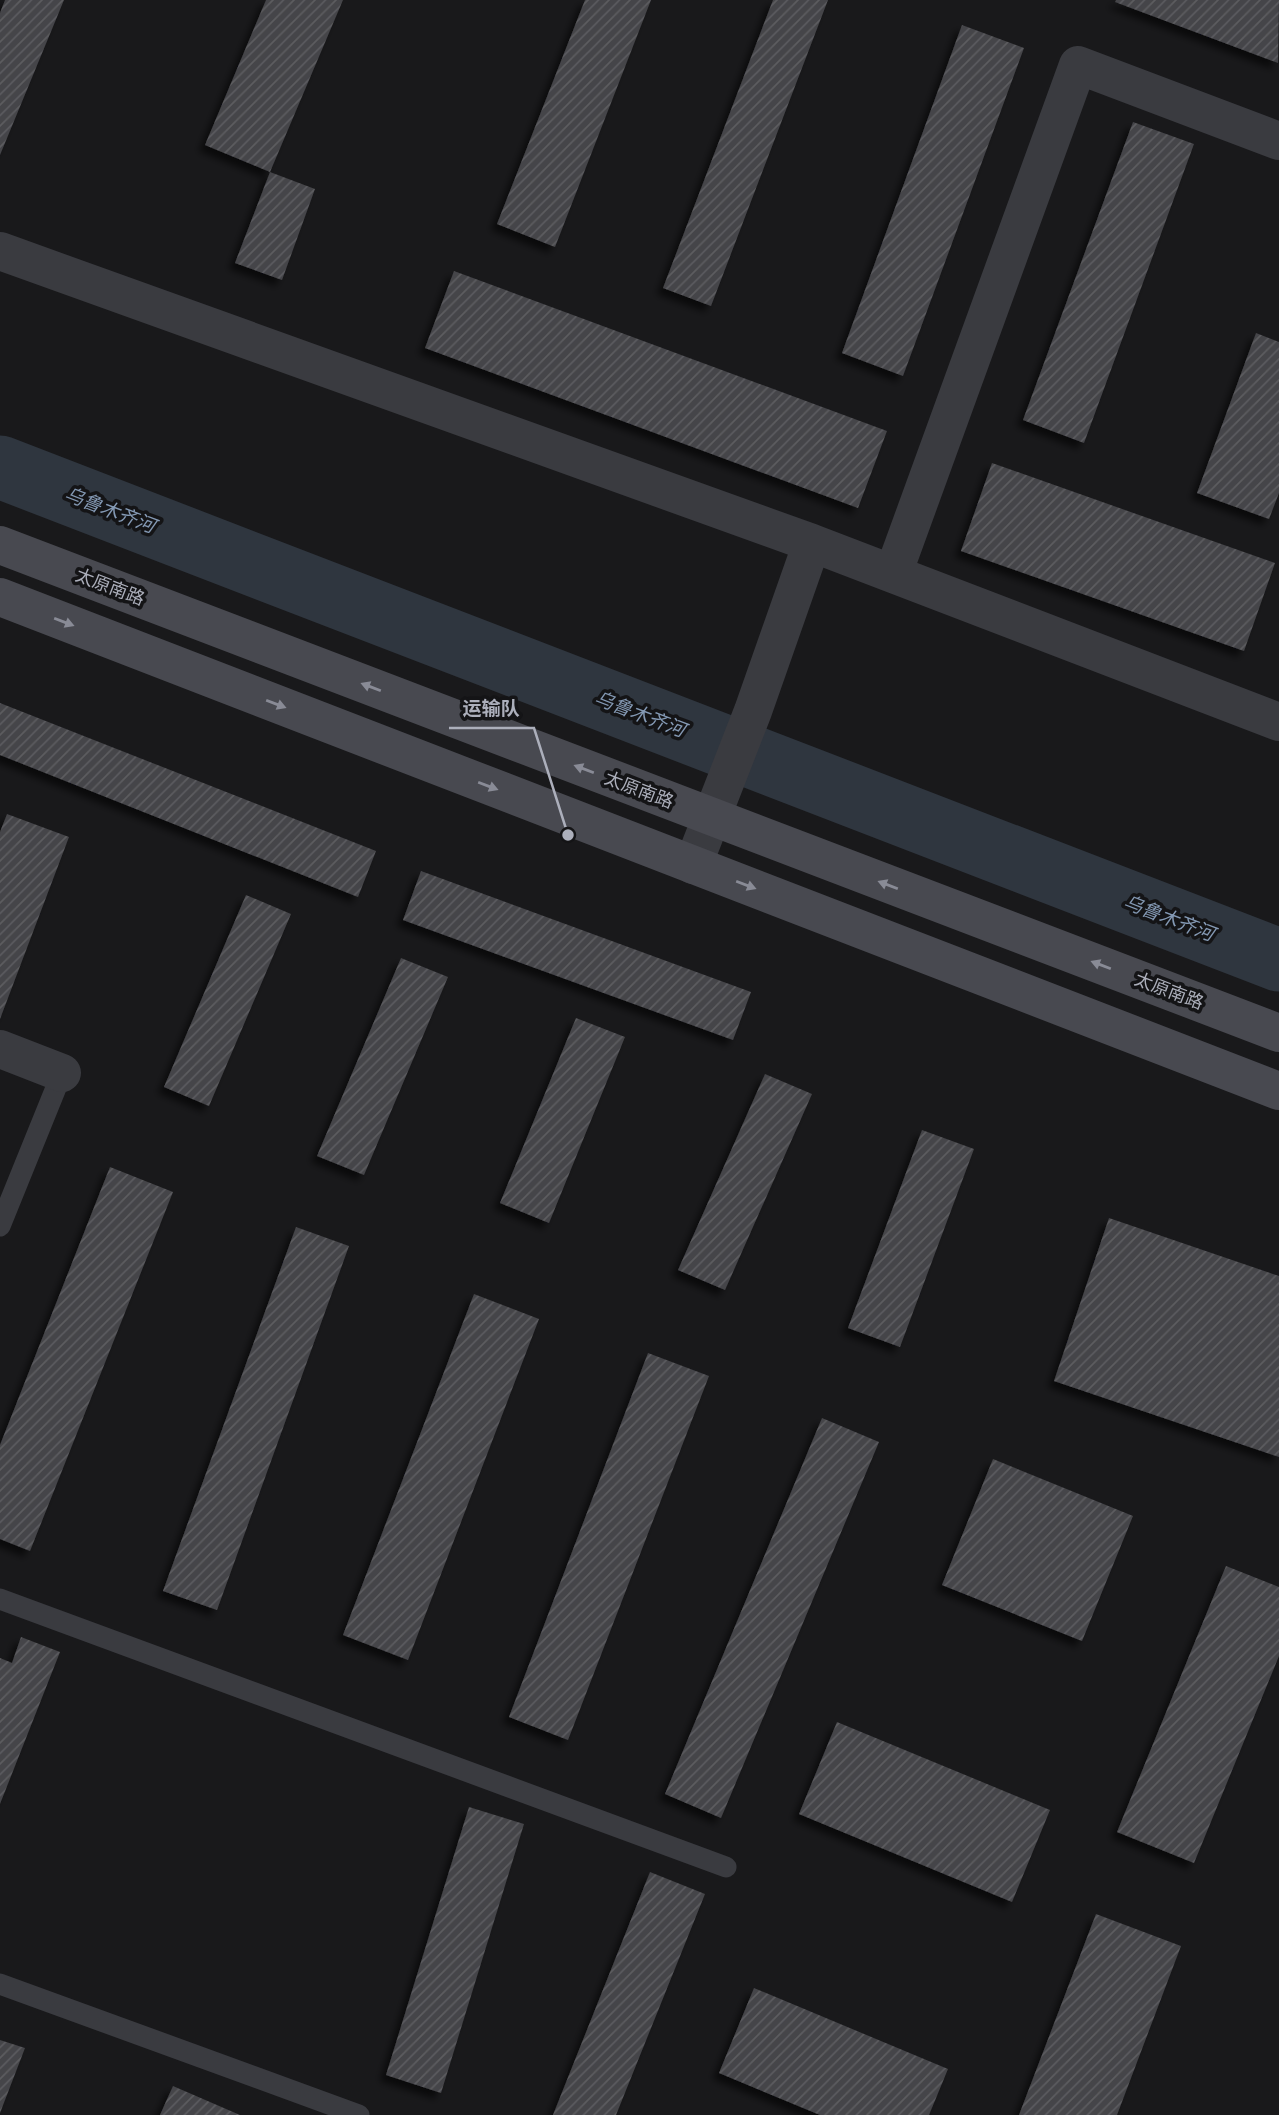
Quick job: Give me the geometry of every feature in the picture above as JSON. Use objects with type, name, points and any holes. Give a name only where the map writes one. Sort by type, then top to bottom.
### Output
[{"type":"main road","name":"太原南路","points":[[0,545],[718,800],[1279,1033]]},
{"type":"main road","points":[[0,597],[1279,1091]]},
{"type":"street","points":[[893,574],[1078,65],[1279,141]]},
{"type":"street","points":[[0,251],[1276,711]]},
{"type":"street","points":[[693,865],[813,543]]},
{"type":"street","points":[[0,1049],[62,1073]]},
{"type":"lane","points":[[0,1226],[62,1073]]},
{"type":"lane","points":[[0,1599],[726,1867]]},
{"type":"lane","points":[[0,1984],[359,2115]]},
{"type":"building","points":[[5,0],[64,0],[0,155],[0,13]]},
{"type":"building","points":[[266,0],[343,0],[270,172],[205,145]]},
{"type":"building","points":[[585,0],[651,0],[555,247],[497,224]]},
{"type":"building","points":[[773,0],[828,0],[711,306],[663,288]]},
{"type":"building","points":[[1279,0],[1278,63],[1115,2]]},
{"type":"building","points":[[962,25],[1024,48],[903,376],[842,353]]},
{"type":"building","points":[[1133,122],[1194,144],[1084,443],[1023,420]]},
{"type":"building","points":[[270,172],[315,189],[282,280],[235,263]]},
{"type":"building","points":[[454,271],[887,431],[858,508],[425,348]]},
{"type":"building","points":[[1256,333],[1279,342],[1279,493],[1269,519],[1197,493]]},
{"type":"building","points":[[992,463],[1275,563],[1244,651],[961,551]]},
{"type":"building","points":[[0,703],[376,851],[358,897],[0,755]]},
{"type":"building","points":[[7,814],[69,837],[0,1019],[0,832]]},
{"type":"building","points":[[421,871],[751,992],[733,1040],[403,920]]},
{"type":"building","points":[[246,895],[291,914],[209,1106],[164,1087]]},
{"type":"building","points":[[401,958],[448,977],[364,1175],[317,1156]]},
{"type":"building","points":[[576,1018],[625,1037],[549,1223],[500,1203]]},
{"type":"building","points":[[765,1074],[812,1094],[725,1290],[678,1270]]},
{"type":"building","points":[[922,1130],[974,1149],[900,1347],[848,1328]]},
{"type":"building","points":[[110,1167],[173,1192],[30,1551],[0,1539],[0,1445]]},
{"type":"building","points":[[1109,1218],[1279,1276],[1279,1457],[1054,1381]]},
{"type":"building","points":[[296,1227],[349,1246],[217,1610],[163,1591]]},
{"type":"building","points":[[474,1294],[539,1319],[408,1660],[343,1635]]},
{"type":"building","points":[[648,1353],[709,1376],[568,1740],[509,1717]]},
{"type":"building","points":[[822,1418],[879,1442],[721,1818],[665,1794]]},
{"type":"building","points":[[993,1459],[1133,1516],[1082,1641],[942,1585]]},
{"type":"building","points":[[1226,1566],[1279,1587],[1279,1656],[1194,1863],[1117,1832]]},
{"type":"building","points":[[21,1637],[60,1652],[0,1804],[0,1658],[12,1663]]},
{"type":"building","points":[[837,1722],[1050,1810],[1012,1902],[799,1814]]},
{"type":"building","points":[[469,1807],[524,1824],[441,2093],[386,2075]]},
{"type":"building","points":[[650,1872],[705,1894],[616,2115],[553,2115]]},
{"type":"building","points":[[1096,1914],[1181,1946],[1117,2115],[1019,2115]]},
{"type":"building","points":[[754,1988],[948,2069],[929,2115],[820,2115],[719,2073]]},
{"type":"building","points":[[0,2040],[25,2048],[0,2113]]},
{"type":"building","points":[[173,2086],[240,2115],[160,2115]]},
{"type":"waterway","name":"乌鲁木齐河","points":[[0,467],[1279,960]]},
{"type":"place","name":"运输队","points":[[568,835]]}]
